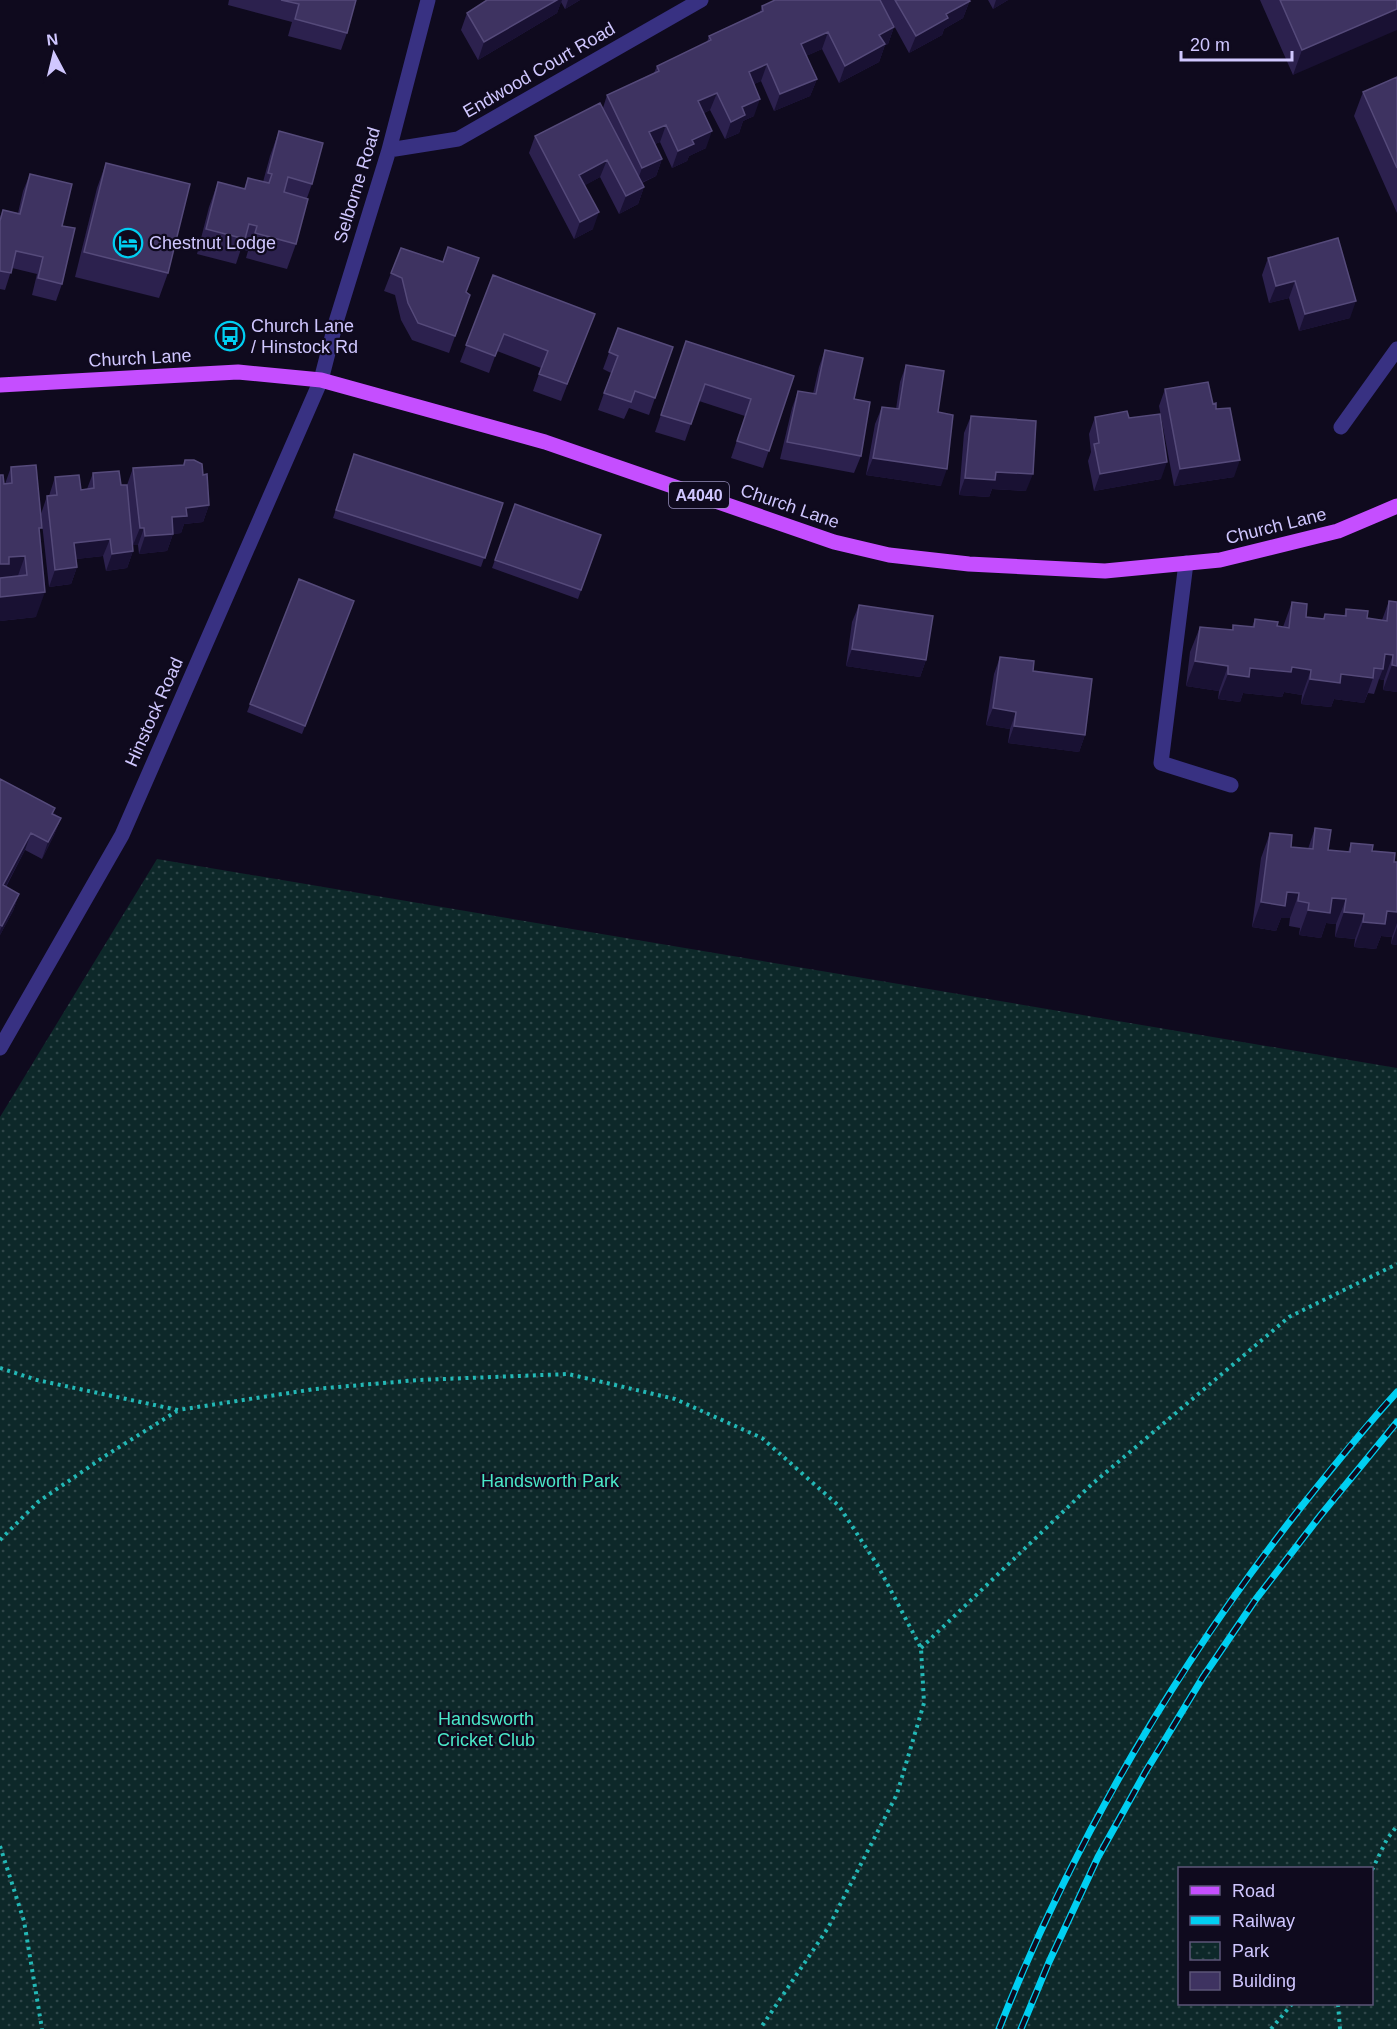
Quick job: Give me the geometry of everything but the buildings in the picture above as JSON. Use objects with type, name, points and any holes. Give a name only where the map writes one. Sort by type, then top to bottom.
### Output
[{"type":"main road","name":"Church Lane","points":[[0,385],[238,372],[321,380],[545,442],[834,542],[889,555],[969,564],[1105,571],[1220,560],[1338,531],[1397,506]]},
{"type":"street","name":"Selborne Road","points":[[321,380],[336,321],[389,150],[428,0]]},
{"type":"street","name":"Endwood Court Road","points":[[389,150],[458,139],[701,0]]},
{"type":"street","points":[[1341,427],[1397,349]]},
{"type":"street","name":"Hinstock Road","points":[[0,1048],[122,835],[321,380]]},
{"type":"street","points":[[1186,563],[1161,763],[1231,785]]},
{"type":"path","points":[[921,1648],[1091,1485],[1289,1317],[1397,1264]]},
{"type":"path","points":[[0,1368],[37,1380],[178,1410],[315,1389],[418,1380],[568,1374],[675,1399],[762,1438],[839,1506],[878,1566],[921,1648],[924,1703],[897,1794],[828,1928],[760,2029]]},
{"type":"path","points":[[0,1540],[38,1502],[178,1410]]},
{"type":"path","points":[[1373,1867],[1387,1839],[1397,1826]]},
{"type":"path","points":[[0,1846],[24,1921],[42,2029]]},
{"type":"path","points":[[1271,2029],[1291,2005]]},
{"type":"path","points":[[1338,2005],[1340,2029]]},
{"type":"green space","name":"Handsworth Park","points":[[157,859],[1397,1068],[1397,2029],[0,2029],[0,1117]]},
{"type":"railway","points":[[999,2029],[1028,1959],[1094,1823],[1170,1692],[1255,1567],[1336,1463],[1397,1392]]},
{"type":"railway","points":[[1021,2029],[1049,1962],[1098,1857],[1146,1771],[1203,1677],[1256,1599],[1397,1422]]},
{"type":"place","name":"Chestnut Lodge","points":[[128,243]]},
{"type":"place","name":"Church Lane / Hinstock Rd","points":[[230,336]]},
{"type":"park label","name":"Handsworth Cricket Club","points":[[486,1729]]}]
